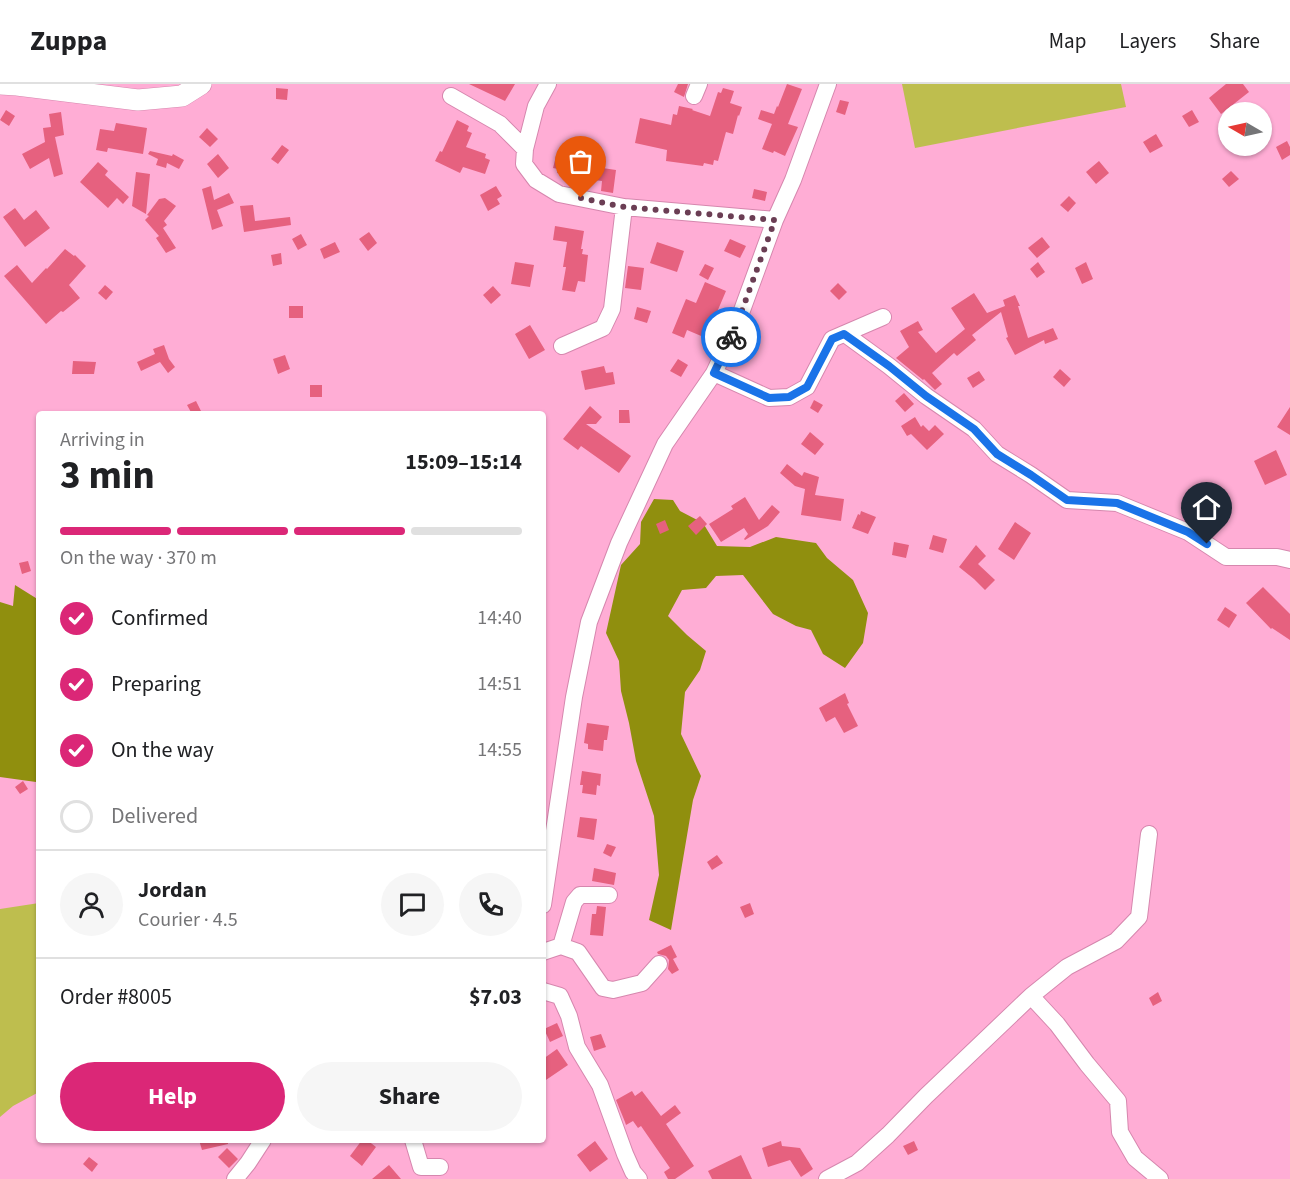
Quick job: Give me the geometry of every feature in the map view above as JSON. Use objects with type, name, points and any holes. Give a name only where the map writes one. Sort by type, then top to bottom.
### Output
[{"type":"main road","points":[[0,84],[138,100],[182,96],[201,84]]},
{"type":"street","points":[[548,84],[536,106],[525,149],[524,164],[536,180],[559,194],[624,207],[775,220]]},
{"type":"street","points":[[546,885],[574,697],[590,622],[619,543],[665,444],[714,373],[737,324],[828,84]]},
{"type":"street","points":[[451,96],[500,124],[525,149]]},
{"type":"street","points":[[562,346],[603,328],[608,319],[612,309],[624,207]]},
{"type":"street","points":[[714,373],[769,398],[789,397],[807,387],[832,339],[883,317]]},
{"type":"street","points":[[844,334],[974,429],[997,454],[1067,500],[1117,503],[1188,532],[1226,557],[1277,557],[1290,560]]},
{"type":"street","points":[[827,1179],[865,1156],[1031,996],[1067,967],[1116,941],[1139,917],[1149,834]]},
{"type":"street","points":[[561,946],[574,902],[580,895],[609,895]]},
{"type":"street","points":[[546,951],[561,946],[578,952],[603,988],[613,990],[642,983],[659,964]]},
{"type":"street","points":[[546,992],[560,996],[569,1016],[576,1047],[600,1085],[625,1154],[633,1172],[639,1179]]},
{"type":"street","points":[[1031,996],[1118,1101],[1120,1132],[1135,1158],[1160,1179]]},
{"type":"street","points":[[235,1179],[260,1143]]},
{"type":"street","points":[[414,1143],[421,1167],[440,1167]]},
{"type":"shaded area","points":[[902,84],[1121,84],[1126,107],[915,148]]},
{"type":"shaded area","points":[[654,499],[673,500],[680,511],[703,523],[717,546],[750,547],[776,537],[816,543],[827,558],[853,580],[868,613],[863,643],[845,668],[823,654],[811,630],[796,626],[773,614],[743,575],[716,576],[706,588],[682,590],[668,616],[706,651],[700,670],[685,692],[681,734],[701,776],[693,800],[671,930],[649,920],[659,875],[654,816],[636,761],[621,691],[619,661],[606,633],[621,565],[640,544],[641,522]]},
{"type":"shaded area","points":[[15,585],[36,598],[36,782],[0,777],[0,602],[13,606]]},
{"type":"shaded area","points":[[36,903],[36,1094],[13,1106],[0,1117],[0,909]]},
{"type":"building","points":[[469,84],[515,84],[505,101]]},
{"type":"building","points":[[678,84],[688,84],[684,97],[674,92]]},
{"type":"building","points":[[787,84],[802,89],[788,124],[798,127],[785,156],[762,149],[772,124],[758,119],[761,110],[774,114]]},
{"type":"building","points":[[1226,84],[1243,84],[1249,92],[1236,102],[1218,102],[1218,110],[1209,98]]},
{"type":"building","points":[[276,88],[288,89],[287,100],[276,99]]},
{"type":"building","points":[[723,88],[734,91],[730,103],[742,107],[733,134],[726,132],[718,161],[714,160],[713,165],[704,163],[703,166],[666,161],[667,150],[635,143],[640,118],[671,125],[673,114],[677,115],[679,106],[710,116],[718,92],[721,93]]},
{"type":"building","points":[[840,100],[849,102],[845,115],[836,112]]},
{"type":"building","points":[[6,110],[15,116],[9,126],[0,120]]},
{"type":"building","points":[[1192,110],[1199,122],[1189,127],[1182,116]]},
{"type":"building","points":[[61,112],[64,135],[55,137],[63,174],[54,177],[49,158],[30,169],[22,154],[45,142],[43,128],[51,127],[49,114]]},
{"type":"building","points":[[457,120],[469,126],[467,131],[472,133],[466,147],[486,154],[485,158],[490,160],[485,174],[463,167],[460,173],[435,161],[440,151],[442,152]]},
{"type":"building","points":[[116,123],[147,128],[143,154],[108,148],[107,152],[96,150],[100,129],[114,131]]},
{"type":"building","points":[[207,128],[218,139],[210,147],[199,137]]},
{"type":"building","points":[[1156,134],[1163,146],[1150,153],[1143,142]]},
{"type":"building","points":[[1287,141],[1290,155],[1282,160],[1276,147]]},
{"type":"building","points":[[282,145],[289,150],[278,164],[271,159]]},
{"type":"building","points":[[150,151],[172,156],[173,154],[184,160],[179,169],[167,163],[166,168],[156,165],[158,159],[148,154]]},
{"type":"building","points":[[567,153],[577,155],[572,176],[557,173],[558,169],[553,168],[556,156],[566,158]]},
{"type":"building","points":[[218,154],[229,168],[218,178],[207,164]]},
{"type":"building","points":[[1099,161],[1109,173],[1096,184],[1086,172]]},
{"type":"building","points":[[98,162],[108,171],[105,175],[129,197],[123,204],[117,198],[108,208],[80,182]]},
{"type":"building","points":[[596,167],[616,170],[613,193],[601,191],[602,181],[594,180]]},
{"type":"building","points":[[1231,171],[1239,179],[1229,187],[1222,179]]},
{"type":"building","points":[[136,172],[150,174],[146,214],[132,206]]},
{"type":"building","points":[[211,186],[214,200],[229,193],[234,203],[217,210],[223,226],[212,230],[202,189]]},
{"type":"building","points":[[496,186],[502,196],[497,199],[500,204],[488,211],[480,195]]},
{"type":"building","points":[[754,189],[767,192],[765,201],[752,198]]},
{"type":"building","points":[[1069,196],[1076,203],[1068,212],[1060,205]]},
{"type":"building","points":[[165,198],[176,206],[164,221],[167,225],[163,228],[176,248],[166,253],[156,238],[159,236],[145,220],[159,199]]},
{"type":"building","points":[[253,205],[255,221],[290,217],[291,225],[244,232],[240,206]]},
{"type":"building","points":[[15,208],[24,220],[36,210],[50,228],[25,247],[3,217]]},
{"type":"building","points":[[555,226],[584,231],[581,249],[583,249],[582,254],[588,255],[585,282],[578,281],[575,292],[562,290],[567,242],[553,240]]},
{"type":"building","points":[[369,232],[377,243],[368,251],[359,239]]},
{"type":"building","points":[[301,234],[307,245],[298,250],[292,239]]},
{"type":"building","points":[[1042,237],[1050,247],[1037,258],[1028,248]]},
{"type":"building","points":[[730,239],[746,246],[740,258],[724,251]]},
{"type":"building","points":[[335,242],[340,252],[324,259],[320,249]]},
{"type":"building","points":[[657,242],[684,251],[677,272],[650,263]]},
{"type":"building","points":[[65,249],[86,266],[69,285],[80,298],[46,324],[4,276],[17,265],[32,283]]},
{"type":"building","points":[[281,253],[282,264],[273,266],[271,255]]},
{"type":"building","points":[[515,262],[534,265],[530,287],[511,284]]},
{"type":"building","points":[[1038,262],[1045,272],[1037,278],[1030,269]]},
{"type":"building","points":[[1086,262],[1093,279],[1082,284],[1075,268]]},
{"type":"building","points":[[705,264],[714,268],[708,280],[699,275]]},
{"type":"building","points":[[628,266],[644,268],[641,290],[625,288]]},
{"type":"building","points":[[705,282],[726,291],[706,338],[687,330],[684,338],[672,333],[686,299],[696,303]]},
{"type":"building","points":[[838,283],[847,292],[839,300],[830,291]]},
{"type":"building","points":[[105,285],[113,292],[106,300],[98,293]]},
{"type":"building","points":[[493,286],[501,295],[491,304],[483,295]]},
{"type":"building","points":[[974,293],[987,313],[1005,306],[1003,300],[1015,295],[1028,338],[1053,328],[1058,339],[1045,344],[1044,340],[1015,355],[1006,338],[1008,337],[1001,312],[972,335],[976,340],[957,356],[954,353],[932,373],[942,384],[935,390],[896,358],[909,347],[900,331],[918,321],[923,330],[918,332],[936,353],[965,329],[951,308]]},
{"type":"building","points":[[289,306],[303,306],[303,318],[289,318]]},
{"type":"building","points":[[637,307],[651,311],[647,323],[634,319]]},
{"type":"building","points":[[530,325],[545,350],[529,359],[515,334]]},
{"type":"building","points":[[164,345],[175,367],[168,373],[160,362],[141,371],[137,362],[155,354],[153,349]]},
{"type":"building","points":[[285,355],[290,369],[278,374],[273,359]]},
{"type":"building","points":[[678,359],[688,365],[681,377],[670,371]]},
{"type":"building","points":[[73,361],[96,362],[94,374],[72,374]]},
{"type":"building","points":[[604,366],[606,373],[613,372],[615,384],[585,390],[581,371]]},
{"type":"building","points":[[1060,369],[1071,379],[1064,387],[1053,377]]},
{"type":"building","points":[[979,371],[985,380],[973,388],[967,378]]},
{"type":"building","points":[[310,385],[322,385],[322,397],[310,397]]},
{"type":"building","points":[[904,393],[914,404],[905,412],[895,401]]},
{"type":"building","points":[[814,400],[823,405],[818,413],[810,408]]},
{"type":"building","points":[[196,401],[201,411],[190,411],[187,405]]},
{"type":"building","points":[[590,406],[602,417],[596,424],[586,424],[631,456],[619,473],[581,446],[578,450],[563,439]]},
{"type":"building","points":[[1290,407],[1290,435],[1277,427]]},
{"type":"building","points":[[619,410],[629,410],[630,423],[619,423]]},
{"type":"building","points":[[915,417],[921,427],[923,425],[929,431],[935,425],[944,434],[927,450],[911,434],[907,436],[901,426]]},
{"type":"building","points":[[810,432],[824,444],[815,455],[801,444]]},
{"type":"building","points":[[1276,450],[1287,475],[1265,485],[1254,461]]},
{"type":"building","points":[[787,464],[802,476],[804,472],[819,477],[815,495],[844,499],[841,521],[801,515],[805,489],[795,486],[780,473]]},
{"type":"building","points":[[745,497],[759,520],[772,505],[780,512],[768,526],[745,540],[748,534],[744,528],[721,542],[709,524],[733,509],[731,506]]},
{"type":"building","points":[[861,511],[876,517],[868,534],[852,528]]},
{"type":"building","points":[[700,516],[707,524],[696,535],[688,526]]},
{"type":"building","points":[[665,520],[669,530],[660,534],[656,524]]},
{"type":"building","points":[[1015,522],[1031,533],[1014,560],[998,549]]},
{"type":"building","points":[[933,535],[947,539],[943,553],[929,549]]},
{"type":"building","points":[[894,542],[909,545],[906,558],[892,555]]},
{"type":"building","points":[[976,545],[986,556],[978,564],[995,580],[985,590],[959,567]]},
{"type":"building","points":[[28,561],[31,571],[22,574],[19,563]]},
{"type":"building","points":[[1263,587],[1290,614],[1290,640],[1271,629],[1246,603]]},
{"type":"building","points":[[1225,607],[1237,615],[1229,628],[1217,620]]},
{"type":"building","points":[[845,693],[849,703],[847,704],[858,726],[844,733],[835,717],[826,722],[819,708]]},
{"type":"building","points":[[587,723],[609,726],[603,751],[588,749],[588,744],[584,743]]},
{"type":"building","points":[[582,771],[601,774],[600,786],[597,785],[596,795],[582,793],[583,785],[580,785]]},
{"type":"building","points":[[23,781],[28,789],[20,794],[15,787]]},
{"type":"building","points":[[580,817],[597,819],[594,840],[577,837]]},
{"type":"building","points":[[607,844],[616,847],[611,857],[603,853]]},
{"type":"building","points":[[717,855],[723,863],[712,870],[707,862]]},
{"type":"building","points":[[594,868],[616,873],[614,885],[592,881]]},
{"type":"building","points":[[750,903],[754,914],[745,918],[740,907]]},
{"type":"building","points":[[597,906],[606,907],[603,936],[590,935],[592,914],[596,914]]},
{"type":"building","points":[[671,945],[677,957],[673,959],[679,970],[672,974],[668,969],[669,960],[657,952]]},
{"type":"building","points":[[1158,992],[1162,1001],[1153,1006],[1149,998]]},
{"type":"building","points":[[557,1023],[563,1036],[550,1042],[546,1028]]},
{"type":"building","points":[[601,1034],[606,1047],[594,1051],[590,1037]]},
{"type":"building","points":[[557,1049],[568,1065],[546,1080],[546,1057]]},
{"type":"building","points":[[632,1091],[635,1096],[642,1091],[661,1116],[675,1105],[681,1113],[666,1124],[694,1166],[675,1179],[668,1179],[664,1172],[670,1168],[641,1126],[638,1128],[633,1121],[626,1125],[616,1100]]},
{"type":"building","points":[[595,1141],[608,1159],[590,1172],[577,1155]]},
{"type":"building","points":[[781,1141],[782,1146],[800,1148],[813,1169],[801,1177],[790,1160],[768,1167],[762,1148]]},
{"type":"building","points":[[914,1141],[918,1150],[908,1155],[903,1146]]},
{"type":"building","points":[[200,1143],[228,1143],[228,1144],[202,1150]]},
{"type":"building","points":[[360,1143],[371,1143],[376,1147],[362,1166],[350,1156]]},
{"type":"building","points":[[227,1148],[238,1159],[229,1168],[218,1157]]},
{"type":"building","points":[[741,1155],[752,1179],[712,1179],[708,1171]]},
{"type":"building","points":[[89,1157],[98,1164],[92,1172],[83,1164]]},
{"type":"building","points":[[389,1165],[401,1179],[372,1179]]},
{"type":"way so far","points":[[581,198],[624,207],[775,220],[731,337]]},
{"type":"route","points":[[731,337],[714,373],[769,398],[789,397],[807,387],[832,339],[844,334],[974,429],[997,454],[1067,500],[1117,503],[1188,532],[1207,544]]}]
